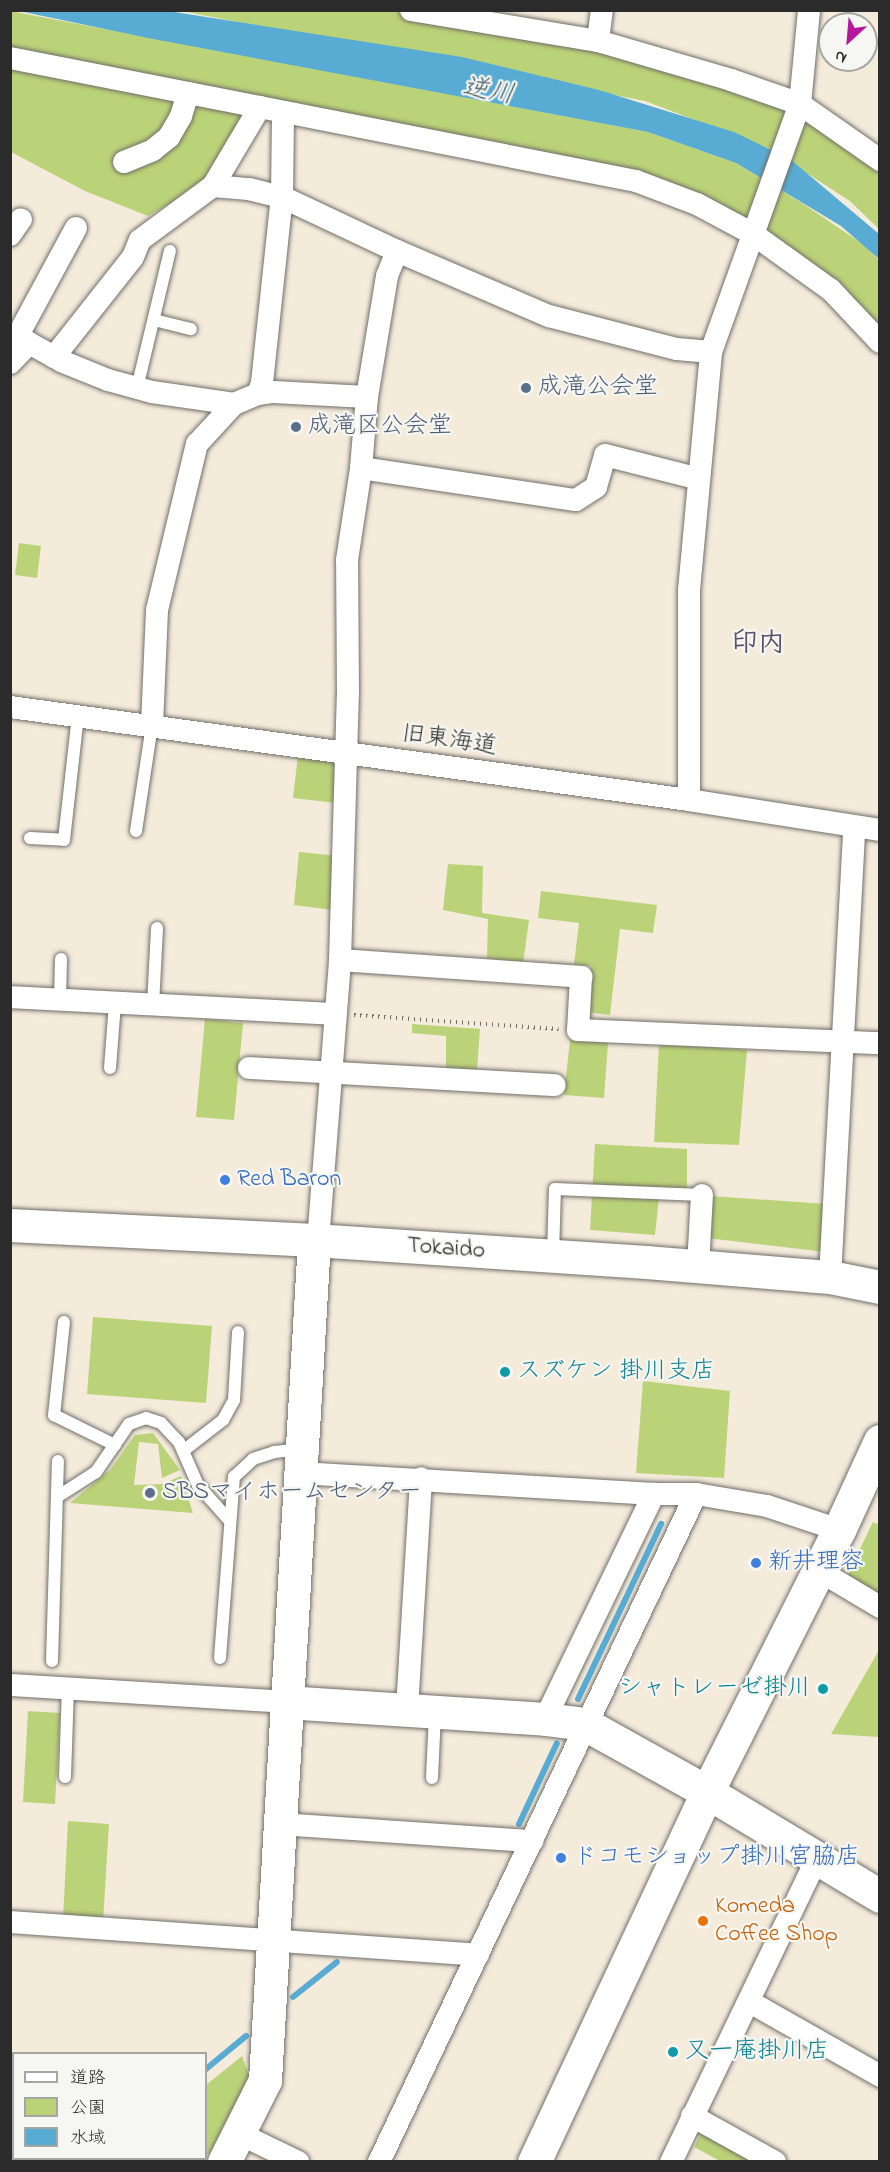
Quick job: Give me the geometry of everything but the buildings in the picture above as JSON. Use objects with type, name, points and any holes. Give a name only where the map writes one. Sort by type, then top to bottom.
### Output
[{"type":"street","points":[[411,10],[598,41],[731,80],[800,104],[879,160]]},
{"type":"street","points":[[598,41],[602,10]]},
{"type":"street","points":[[689,800],[689,590],[711,352],[800,104],[809,10]]},
{"type":"street","points":[[10,58],[636,181],[697,204],[753,234],[831,290],[879,342]]},
{"type":"street","points":[[124,162],[153,150],[169,137],[181,116],[188,93]]},
{"type":"street","points":[[54,357],[133,257],[140,240],[213,186],[260,107]]},
{"type":"street","points":[[258,394],[262,383],[282,197],[283,112]]},
{"type":"street","points":[[213,186],[249,189],[282,197],[397,251],[549,316],[677,349],[711,352]]},
{"type":"street","points":[[10,363],[19,338],[76,228]]},
{"type":"street","points":[[298,2162],[231,2147],[266,2080],[285,1702],[316,1240],[340,960],[344,754],[348,693],[347,560],[361,468],[367,397],[387,276],[397,251]]},
{"type":"street","points":[[19,338],[54,357],[108,380],[137,388],[234,404]]},
{"type":"street","points":[[152,725],[157,610],[197,444],[234,404],[258,394],[273,392],[367,397]]},
{"type":"street","points":[[361,468],[576,500],[596,487],[605,455],[699,479]]},
{"type":"street","name":"旧東海道","points":[[10,707],[272,741],[344,754],[689,800],[879,830]]},
{"type":"street","points":[[830,1277],[854,826]]},
{"type":"street","points":[[340,960],[581,977],[578,1030],[879,1043]]},
{"type":"street","points":[[10,997],[336,1014]]},
{"type":"street","points":[[249,1068],[555,1086]]},
{"type":"street","points":[[698,1266],[702,1195]]},
{"type":"street","name":"Tokaido","points":[[10,1225],[316,1240],[698,1266],[830,1277],[879,1287]]},
{"type":"street","points":[[534,2162],[707,1792],[838,1530],[879,1441]]},
{"type":"street","points":[[301,1461],[421,1478],[654,1494],[696,1494],[767,1506],[838,1530]]},
{"type":"street","points":[[421,1478],[421,1710]]},
{"type":"street","points":[[545,1719],[654,1494]]},
{"type":"street","points":[[379,2162],[696,1494]]},
{"type":"street","points":[[818,1570],[879,1607]]},
{"type":"street","points":[[10,1685],[421,1710],[585,1724],[707,1792],[879,1896]]},
{"type":"street","points":[[280,1824],[532,1841]]},
{"type":"street","points":[[671,2162],[750,2002],[817,1858]]},
{"type":"street","points":[[10,1922],[478,1955]]},
{"type":"street","points":[[750,2002],[879,2076]]},
{"type":"street","points":[[692,2116],[775,2162]]},
{"type":"lane","points":[[137,388],[170,251]]},
{"type":"lane","points":[[154,320],[192,329]]},
{"type":"lane","points":[[30,838],[63,840],[78,716]]},
{"type":"lane","points":[[136,831],[152,725]]},
{"type":"lane","points":[[153,1005],[157,928]]},
{"type":"lane","points":[[60,1000],[61,959]]},
{"type":"lane","points":[[110,1068],[115,1003]]},
{"type":"lane","points":[[553,1256],[555,1189],[702,1195]]},
{"type":"lane","points":[[64,1322],[54,1415],[115,1445]]},
{"type":"lane","points":[[183,1451],[223,1420],[234,1400],[238,1332]]},
{"type":"lane","points":[[57,1497],[96,1472],[129,1424],[146,1418],[161,1423],[179,1442],[198,1485],[230,1521]]},
{"type":"lane","points":[[220,1658],[234,1477],[253,1459],[274,1452],[301,1461]]},
{"type":"lane","points":[[52,1661],[58,1461]]},
{"type":"lane","points":[[65,1777],[68,1688]]},
{"type":"lane","points":[[421,1710],[432,1778]]},
{"type":"path","points":[[336,1014],[578,1030]]},
{"type":"green space","points":[[10,11],[648,132],[736,163],[802,203],[864,245],[879,260],[879,330],[702,203],[11,58]]},
{"type":"green space","points":[[182,11],[402,11],[581,42],[788,109],[879,169],[879,229],[850,201],[766,147],[645,101]]},
{"type":"green space","points":[[10,68],[252,112],[211,179],[148,216],[85,191],[11,152]]},
{"type":"green space","points":[[19,543],[41,546],[37,578],[15,575]]},
{"type":"green space","points":[[298,755],[341,760],[336,803],[293,798]]},
{"type":"green space","points":[[299,852],[338,856],[333,910],[294,905]]},
{"type":"green space","points":[[448,864],[483,866],[482,913],[529,920],[523,964],[487,958],[488,919],[443,910]]},
{"type":"green space","points":[[541,891],[657,905],[653,933],[620,929],[610,1015],[586,1012],[591,966],[574,964],[579,923],[538,918]]},
{"type":"green space","points":[[205,1019],[243,1023],[234,1120],[196,1117]]},
{"type":"green space","points":[[412,1024],[480,1029],[477,1070],[446,1068],[446,1036],[412,1033]]},
{"type":"green space","points":[[570,1040],[608,1043],[604,1098],[564,1095]]},
{"type":"green space","points":[[659,1043],[747,1050],[739,1145],[654,1142]]},
{"type":"green space","points":[[595,1144],[687,1149],[687,1188],[660,1189],[655,1235],[590,1230]]},
{"type":"green space","points":[[711,1196],[826,1204],[825,1252],[707,1238]]},
{"type":"green space","points":[[93,1317],[212,1326],[206,1403],[87,1394]]},
{"type":"green space","points":[[643,1381],[730,1391],[724,1478],[636,1473]]},
{"type":"green space","points":[[153,1433],[180,1470],[162,1478],[158,1444],[139,1442],[134,1485],[162,1484],[181,1476],[193,1513],[70,1503],[110,1470],[135,1435]]},
{"type":"green space","points":[[873,1522],[879,1525],[879,1594],[847,1576]]},
{"type":"green space","points":[[879,1650],[879,1737],[831,1734]]},
{"type":"green space","points":[[28,1711],[60,1713],[55,1804],[23,1802]]},
{"type":"green space","points":[[68,1821],[109,1824],[103,1921],[63,1918]]},
{"type":"green space","points":[[242,2056],[250,2078],[209,2154],[207,2153],[207,2084]]},
{"type":"green space","points":[[702,2132],[756,2161],[720,2161],[694,2147]]},
{"type":"water","name":"逆川","points":[[19,11],[168,11],[462,57],[599,90],[734,132],[790,159],[879,234],[879,259],[841,226],[736,163],[648,132],[148,38]]},
{"type":"waterway","points":[[578,1699],[661,1524]]},
{"type":"waterway","points":[[519,1824],[557,1743]]},
{"type":"waterway","points":[[293,1997],[337,1962]]},
{"type":"waterway","points":[[207,2068],[246,2036]]},
{"type":"place","name":"成滝公会堂","points":[[526,388]]},
{"type":"place","name":"成滝区公会堂","points":[[296,427]]},
{"type":"place","name":"Red Baron","points":[[225,1180]]},
{"type":"place","name":"スズケン 掛川支店","points":[[505,1372]]},
{"type":"place","name":"SBSマイホームセンター","points":[[150,1493]]},
{"type":"place","name":"新井理容","points":[[756,1563]]},
{"type":"place","name":"シャトレーゼ掛川","points":[[823,1689]]},
{"type":"place","name":"ドコモショップ掛川宮脇店","points":[[561,1858]]},
{"type":"place","name":"Komeda Coffee Shop","points":[[703,1921]]},
{"type":"place","name":"又一庵掛川店","points":[[673,2052]]},
{"type":"district","name":"印内","points":[[758,645]]}]
